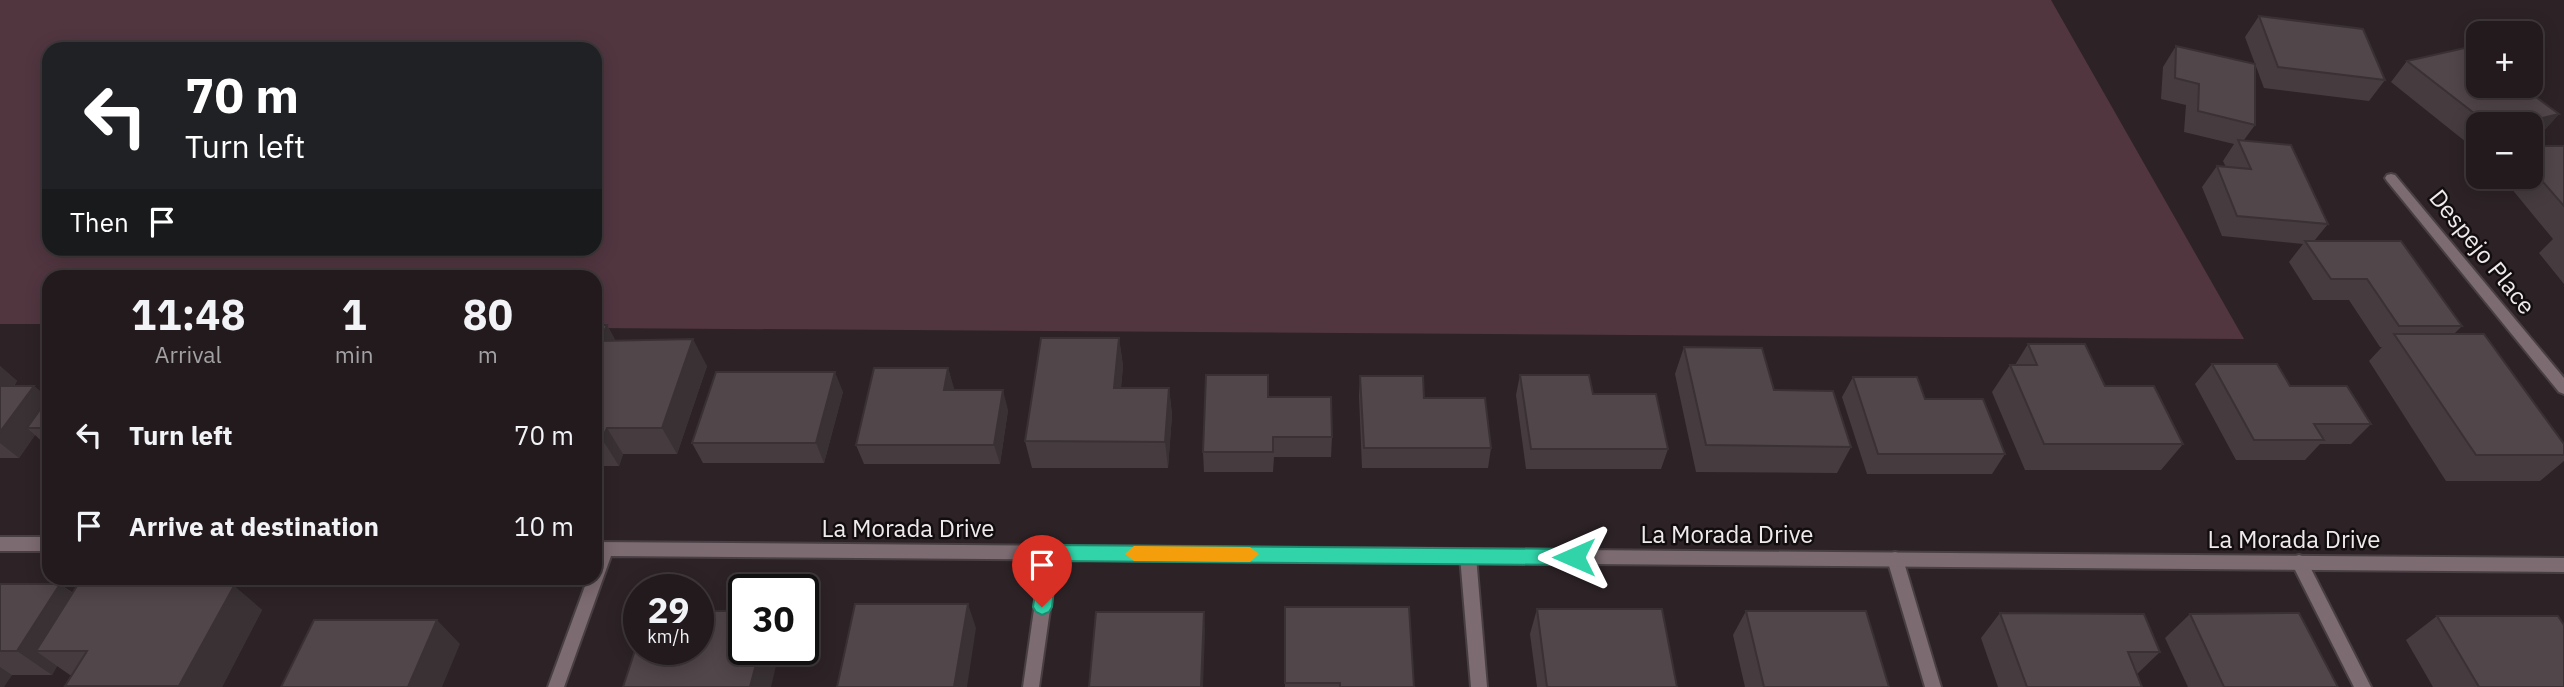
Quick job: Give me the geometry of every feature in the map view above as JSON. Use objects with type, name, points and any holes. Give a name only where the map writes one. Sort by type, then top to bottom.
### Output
[{"type":"street","name":"Despejo Place","points":[[2391,178],[2564,388]]},
{"type":"street","points":[[0,544],[42,544]]},
{"type":"street","name":"La Morada Drive","points":[[602,549],[2564,565]]},
{"type":"street","points":[[1031,687],[1049,553]]},
{"type":"street","points":[[1468,556],[1479,687]]},
{"type":"street","points":[[1895,559],[1933,687]]},
{"type":"street","points":[[2298,562],[2363,687]]},
{"type":"street","points":[[556,687],[589,585]]},
{"type":"shaded area","points":[[0,0],[2051,0],[2244,339],[602,328],[602,270],[42,270],[42,324],[0,324]]},
{"type":"building","points":[[2259,16],[2363,29],[2385,80],[2278,67]]},
{"type":"building","points":[[2176,46],[2255,64],[2255,125],[2198,111],[2199,84],[2175,78]]},
{"type":"building","points":[[2466,48],[2466,98],[2537,98],[2559,114],[2543,118],[2543,112],[2473,112],[2407,61]]},
{"type":"building","points":[[2238,140],[2291,145],[2328,224],[2237,216],[2217,166],[2251,169]]},
{"type":"building","points":[[2543,146],[2564,146],[2564,206],[2543,182]]},
{"type":"building","points":[[2305,241],[2401,241],[2462,326],[2399,326],[2367,279],[2331,279]]},
{"type":"building","points":[[2394,334],[2484,334],[2564,444],[2564,455],[2476,455]]},
{"type":"building","points":[[1041,338],[1119,338],[1114,388],[1169,388],[1165,442],[1025,441]]},
{"type":"building","points":[[693,339],[662,428],[607,428],[602,439],[602,341]]},
{"type":"building","points":[[2028,344],[2085,344],[2105,386],[2154,386],[2183,444],[2044,444],[2010,365],[2037,365]]},
{"type":"building","points":[[1684,347],[1762,348],[1774,390],[1833,391],[1851,447],[1706,445]]},
{"type":"building","points":[[2212,364],[2277,364],[2290,386],[2347,386],[2371,424],[2314,424],[2324,440],[2254,440]]},
{"type":"building","points":[[874,368],[948,368],[944,390],[1003,390],[994,445],[856,445]]},
{"type":"building","points":[[716,372],[835,372],[816,443],[692,443]]},
{"type":"building","points":[[1206,375],[1268,375],[1268,397],[1331,397],[1332,437],[1273,437],[1273,452],[1203,452]]},
{"type":"building","points":[[1520,375],[1589,375],[1593,394],[1656,394],[1668,449],[1531,449]]},
{"type":"building","points":[[1360,376],[1423,376],[1424,398],[1485,398],[1491,448],[1364,448]]},
{"type":"building","points":[[1853,377],[1917,377],[1925,399],[1983,399],[2005,454],[1878,454]]},
{"type":"building","points":[[0,386],[34,386],[0,432]]},
{"type":"building","points":[[42,407],[42,428],[27,428]]},
{"type":"building","points":[[0,584],[59,585],[17,651],[0,651]]},
{"type":"building","points":[[77,586],[234,586],[179,686],[65,686],[87,651],[36,651]]},
{"type":"building","points":[[855,604],[968,604],[954,687],[837,687]]},
{"type":"building","points":[[1285,607],[1409,607],[1414,687],[1340,687],[1340,683],[1285,683]]},
{"type":"building","points":[[1537,609],[1662,609],[1677,687],[1547,687]]},
{"type":"building","points":[[714,611],[728,611],[728,665],[756,665],[750,687],[623,687],[630,665],[714,665]]},
{"type":"building","points":[[1746,611],[1866,611],[1889,687],[1764,687]]},
{"type":"building","points":[[1096,612],[1204,612],[1201,687],[1089,687]]},
{"type":"building","points":[[2000,613],[2144,614],[2160,652],[2128,652],[2142,687],[2027,687]]},
{"type":"building","points":[[2299,613],[2338,687],[2224,687],[2190,614]]},
{"type":"building","points":[[2437,616],[2558,616],[2564,625],[2564,687],[2479,687]]},
{"type":"building","points":[[314,620],[437,620],[408,687],[281,687]]},
{"type":"slow traffic","points":[[1134,554],[1250,554]]},
{"type":"route","points":[[1042,607],[1049,553],[1574,557]]}]
